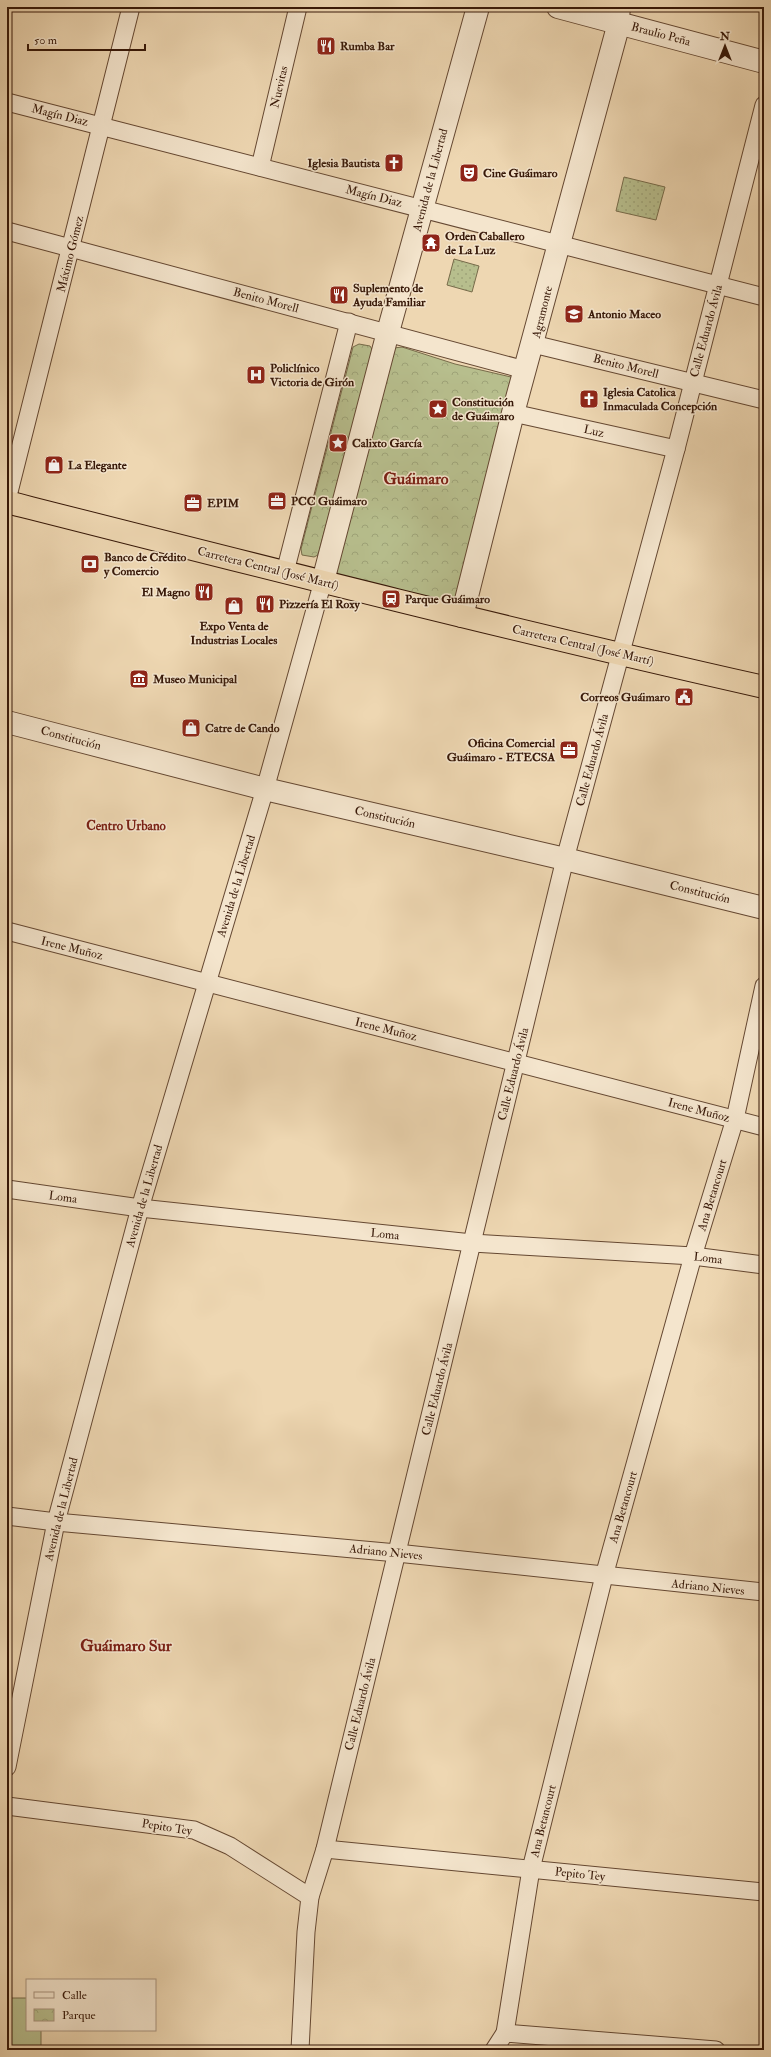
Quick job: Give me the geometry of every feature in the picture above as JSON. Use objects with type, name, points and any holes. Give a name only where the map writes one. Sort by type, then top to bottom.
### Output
[{"type":"highway","name":"Carretera Central (José Martí)","points":[[7,501],[462,616],[621,655],[764,687]]},
{"type":"street","name":"Máximo Gómez","points":[[7,501],[132,7]]},
{"type":"street","name":"Nuevitas","points":[[260,167],[298,7]]},
{"type":"street","name":"Avenida de la Libertad","points":[[7,1767],[56,1522],[140,1208],[265,789],[323,581],[388,332],[478,7]]},
{"type":"street","name":"Braulio Peña","points":[[558,7],[620,15],[764,62]]},
{"type":"street","name":"Agramonte","points":[[462,616],[513,413],[534,344],[559,243],[620,15]]},
{"type":"street","name":"Magín Diaz","points":[[7,102],[764,297]]},
{"type":"street","name":"Calle Eduardo Ávila","points":[[300,2050],[306,1932],[310,1897],[325,1849],[565,859],[676,449],[764,105]]},
{"type":"street","name":"Benito Morell","points":[[7,231],[526,370]]},
{"type":"street","points":[[285,572],[349,322]]},
{"type":"street","name":"Benito Morell","points":[[534,344],[764,400]]},
{"type":"street","name":"Luz","points":[[513,413],[676,449]]},
{"type":"street","name":"Constitución","points":[[7,722],[265,789],[565,859],[764,908]]},
{"type":"street","name":"Irene Muñoz","points":[[7,931],[764,1127]]},
{"type":"street","name":"Ana Betancourt","points":[[505,2033],[531,1869],[604,1576],[693,1256],[735,1119],[764,986]]},
{"type":"street","name":"Loma","points":[[7,1189],[140,1208],[472,1244],[693,1256],[764,1265]]},
{"type":"street","name":"Adriano Nieves","points":[[7,1516],[56,1522],[397,1553],[764,1592]]},
{"type":"street","name":"Pepito Tey","points":[[7,1806],[194,1830],[230,1846],[310,1897]]},
{"type":"street","name":"Pepito Tey","points":[[325,1849],[764,1892]]},
{"type":"street","points":[[494,2050],[505,2033],[716,2050]]},
{"type":"green space","points":[[624,177],[665,187],[656,220],[616,211]]},
{"type":"green space","points":[[454,259],[479,266],[472,292],[447,285]]},
{"type":"green space","points":[[359,344],[370,346],[373,351],[318,555],[314,557],[302,555],[301,549],[353,347]]},
{"type":"green space","name":"Parque Guáimaro","points":[[402,347],[455,364],[511,377],[512,381],[457,605],[451,608],[332,573],[394,348]]},
{"type":"green space","points":[[7,1998],[26,1998],[26,2031],[41,2031],[41,2050],[7,2050]]},
{"type":"place","name":"Rumba Bar","points":[[326,46]]},
{"type":"place","name":"Iglesia Bautista","points":[[394,163]]},
{"type":"place","name":"Cine Guáimaro","points":[[469,173]]},
{"type":"place","name":"Orden Caballero de La Luz","points":[[431,243]]},
{"type":"place","name":"Suplemento de Ayuda Familiar","points":[[339,295]]},
{"type":"place","name":"Antonio Maceo","points":[[574,314]]},
{"type":"place","name":"Policlínico Victoria de Girón","points":[[256,375]]},
{"type":"place","name":"Iglesia Catolica Inmaculada Concepción","points":[[589,399]]},
{"type":"place","name":"Constitución de Guáimaro","points":[[438,409]]},
{"type":"place","name":"Calixto García","points":[[338,443]]},
{"type":"place","name":"La Elegante","points":[[54,465]]},
{"type":"place","name":"PCC Guáimaro","points":[[277,501]]},
{"type":"place","name":"EPIM","points":[[193,503]]},
{"type":"place","name":"Banco de Crédito y Comercio","points":[[90,564]]},
{"type":"place","name":"El Magno","points":[[204,592]]},
{"type":"place","name":"Parque Guáimaro","points":[[391,599]]},
{"type":"place","name":"Pizzería El Roxy","points":[[265,604]]},
{"type":"place","name":"Expo Venta de Industrias Locales","points":[[234,606]]},
{"type":"place","name":"Museo Municipal","points":[[139,679]]},
{"type":"place","name":"Correos Guáimaro","points":[[684,697]]},
{"type":"place","name":"Catre de Cando","points":[[191,728]]},
{"type":"place","name":"Oficina Comercial Guáimaro - ETECSA","points":[[569,750]]},
{"type":"district","name":"Guáimaro","points":[[416,478]]},
{"type":"district","name":"Centro Urbano","points":[[126,825]]},
{"type":"district","name":"Guáimaro Sur","points":[[126,1645]]}]
